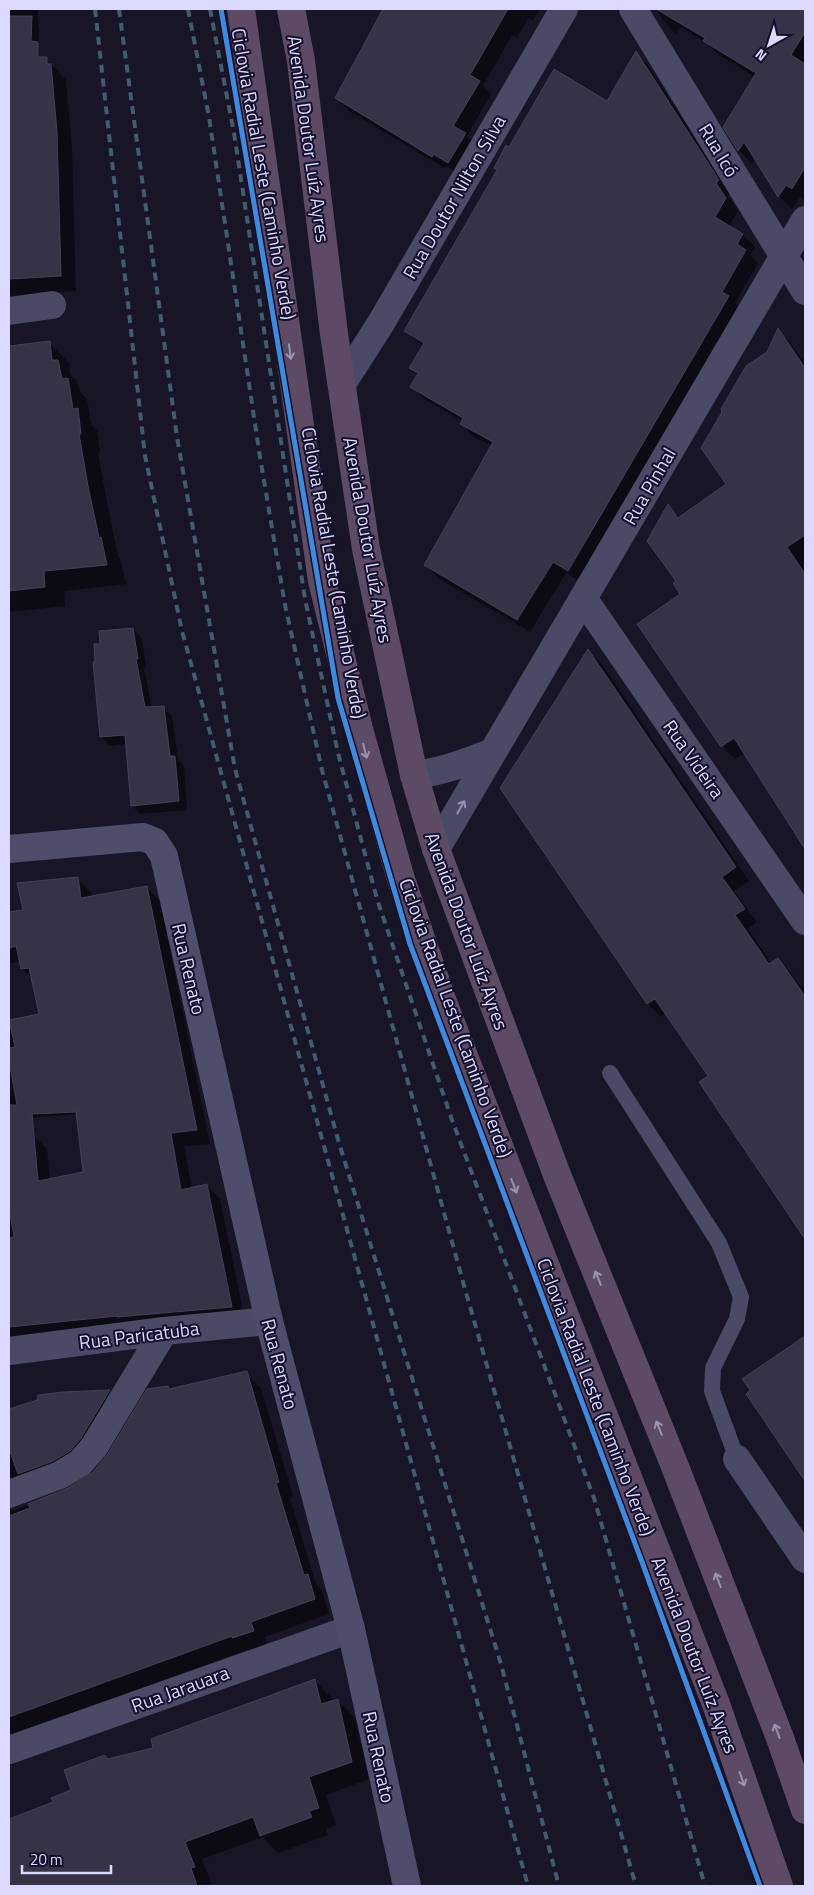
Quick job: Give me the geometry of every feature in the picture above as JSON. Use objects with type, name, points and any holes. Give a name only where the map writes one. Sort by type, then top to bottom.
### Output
[{"type":"highway","name":"Avenida Doutor Luíz Ayres","points":[[241,9],[322,581],[359,728],[400,876],[441,997],[716,1704],[779,1886]]},
{"type":"highway","name":"Avenida Doutor Luíz Ayres","points":[[291,9],[301,61],[342,384],[366,549],[414,775],[436,848],[557,1175],[677,1473],[780,1738],[805,1810]]},
{"type":"street","name":"Rua Doutor Nilton Silva","points":[[342,384],[381,323],[564,9]]},
{"type":"street","name":"Rua Icó","points":[[633,9],[805,291]]},
{"type":"street","name":"Rua Pinhal","points":[[436,848],[805,220]]},
{"type":"street","points":[[9,311],[52,305]]},
{"type":"street","name":"Rua Videira","points":[[583,598],[805,921]]},
{"type":"street","points":[[414,775],[428,774],[457,766],[493,752]]},
{"type":"street","name":"Rua Renato","points":[[9,850],[143,837],[155,842],[164,856],[269,1321],[351,1629],[408,1886]]},
{"type":"street","name":"Rua Paricatuba","points":[[9,1351],[164,1331],[269,1321]]},
{"type":"street","points":[[9,1494],[60,1475],[80,1463],[94,1446],[164,1331]]},
{"type":"street","points":[[737,1459],[805,1559]]},
{"type":"street","name":"Rua Jarauara","points":[[9,1750],[351,1629]]},
{"type":"lane","points":[[610,1073],[720,1243],[741,1297],[737,1319],[713,1368],[712,1391],[737,1459]]},
{"type":"building","points":[[383,9],[508,9],[470,75],[480,81],[453,126],[466,133],[448,163],[433,154],[432,157],[335,98]]},
{"type":"building","points":[[656,9],[805,9],[805,32],[791,55],[805,64],[805,167],[792,189],[786,185],[778,197],[744,142],[738,151],[723,127],[756,73],[703,41],[705,38]]},
{"type":"building","points":[[9,16],[32,16],[31,41],[38,42],[38,57],[47,57],[47,64],[51,64],[57,132],[61,276],[9,279]]},
{"type":"building","points":[[636,51],[719,180],[716,183],[726,198],[715,217],[743,234],[737,244],[746,250],[722,292],[729,296],[568,571],[553,562],[517,620],[424,565],[493,442],[460,424],[463,418],[410,387],[418,373],[409,368],[424,343],[404,331],[497,170],[494,168],[506,145],[509,147],[554,69],[607,101]]},
{"type":"building","points":[[778,328],[805,368],[805,535],[787,547],[805,574],[805,849],[734,738],[721,747],[637,624],[680,594],[673,583],[676,581],[647,541],[668,504],[678,518],[726,484],[701,448],[746,366],[767,352]]},
{"type":"building","points":[[50,341],[52,360],[58,360],[62,379],[68,378],[73,409],[78,408],[81,434],[79,434],[88,486],[107,565],[44,571],[45,587],[9,591],[9,346]]},
{"type":"building","points":[[133,628],[138,659],[136,659],[145,707],[164,706],[170,756],[175,756],[179,801],[131,806],[125,735],[100,737],[93,662],[95,661],[94,644],[100,644],[99,631]]},
{"type":"building","points":[[588,649],[736,867],[722,877],[745,909],[735,915],[769,964],[778,958],[805,996],[805,1239],[699,1082],[708,1076],[655,999],[647,1004],[500,788]]},
{"type":"building","points":[[78,877],[81,898],[147,886],[197,1130],[171,1133],[181,1190],[207,1184],[232,1307],[9,1327],[9,1238],[14,1237],[9,1208],[9,1105],[17,1105],[9,1061],[9,1048],[15,1047],[9,1020],[39,1014],[29,968],[21,969],[16,946],[9,948],[9,912],[23,910],[17,883]],"holes":[[[76,1112],[83,1172],[38,1181],[32,1114]]]},
{"type":"building","points":[[805,1336],[805,1481],[746,1394],[750,1390],[742,1379]]},
{"type":"building","points":[[247,1371],[279,1482],[276,1483],[304,1575],[308,1574],[315,1599],[251,1622],[254,1631],[232,1638],[232,1636],[9,1717],[9,1516],[30,1508],[28,1504],[68,1488],[92,1473],[107,1455],[147,1389],[168,1386],[169,1389]]},
{"type":"building","points":[[110,1390],[81,1438],[70,1451],[53,1461],[18,1474],[9,1449],[9,1409],[37,1400],[38,1395]]},
{"type":"building","points":[[315,1679],[321,1704],[338,1699],[352,1762],[309,1777],[319,1808],[309,1811],[312,1817],[260,1836],[253,1817],[185,1842],[195,1867],[191,1868],[197,1886],[9,1886],[9,1819],[53,1802],[51,1798],[71,1790],[64,1770],[105,1755],[107,1759],[153,1748],[151,1739]]},
{"type":"railway","points":[[95,9],[145,456],[182,631],[528,1886]]},
{"type":"railway","points":[[119,9],[177,437],[235,769],[339,1143],[501,1664],[559,1886]]},
{"type":"railway","points":[[188,9],[209,117],[260,457],[285,605],[322,770],[465,1289],[636,1886]]},
{"type":"railway","points":[[210,9],[234,133],[305,599],[338,753],[377,899],[452,1120],[594,1498],[705,1886]]},
{"type":"cycle path","name":"Ciclovia Radial Leste (Caminho Verde)","points":[[221,9],[338,698],[410,944],[642,1562],[760,1886]]}]
